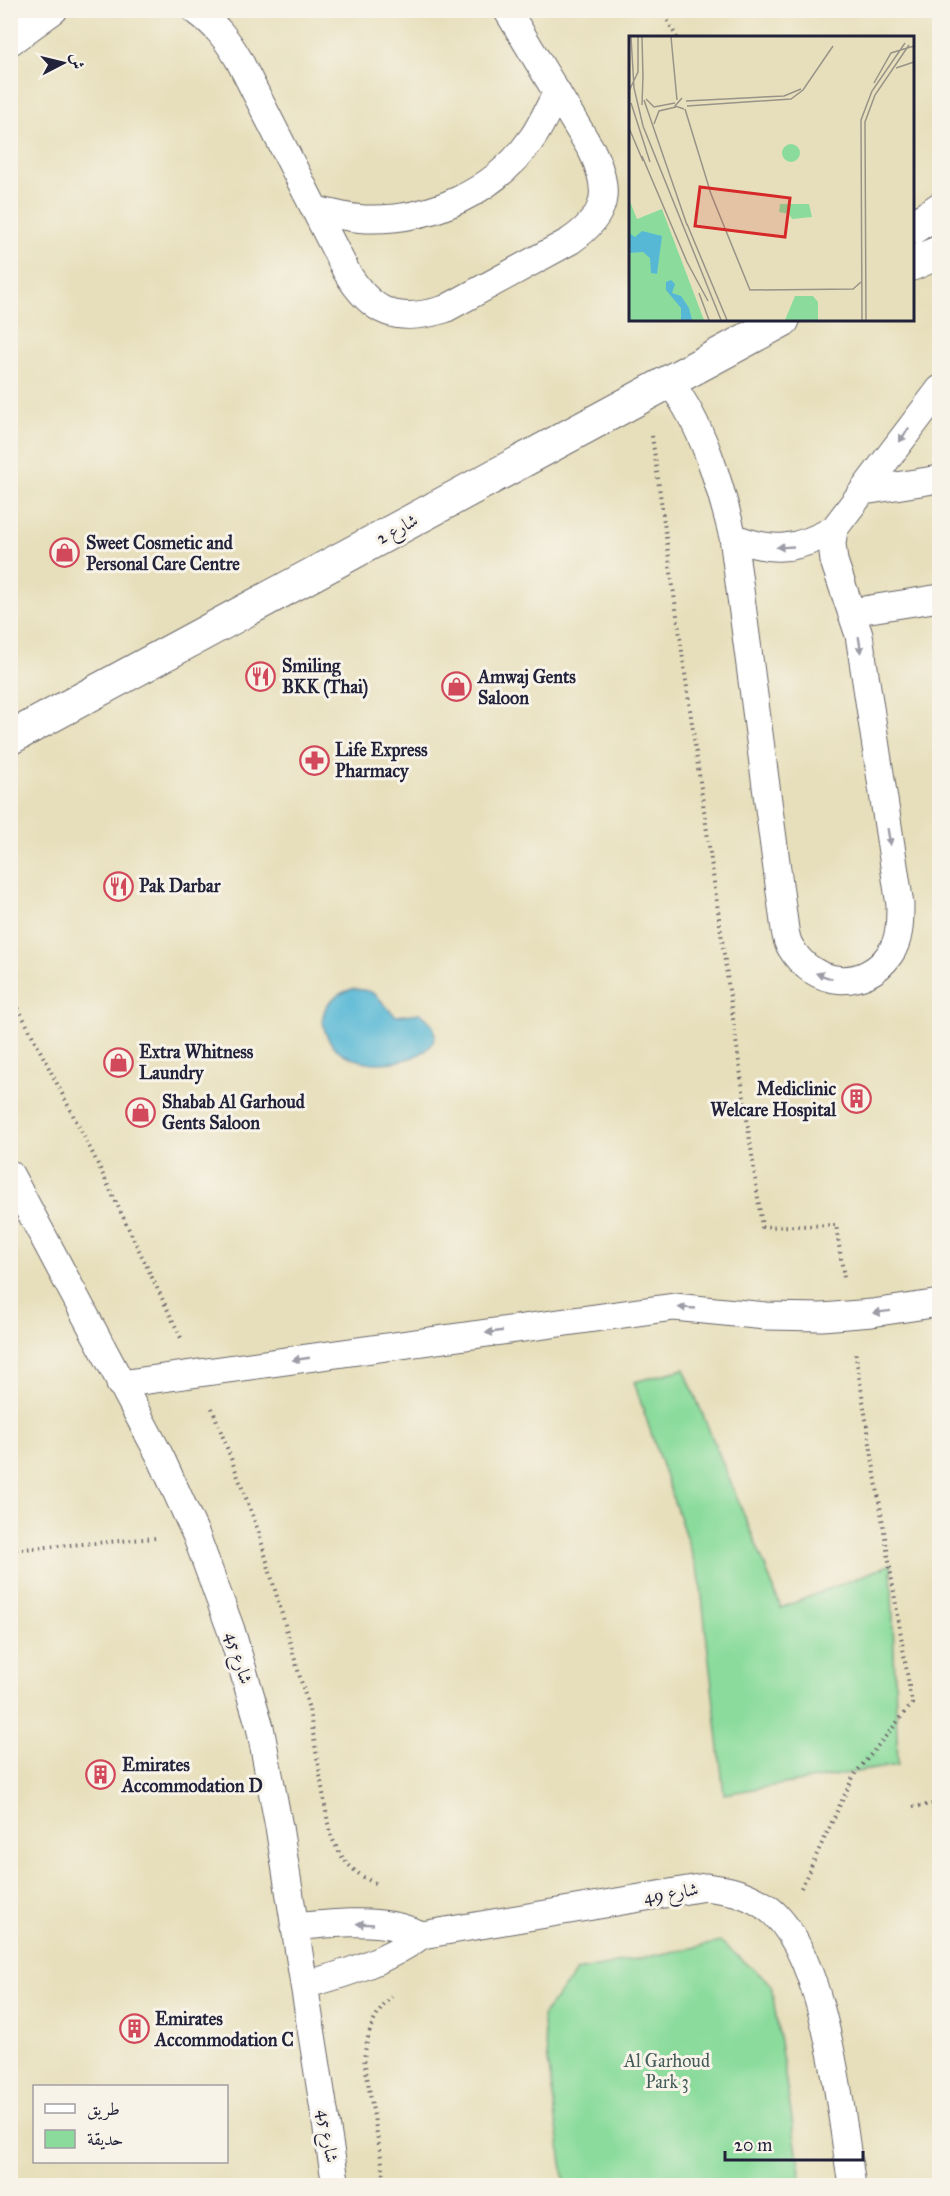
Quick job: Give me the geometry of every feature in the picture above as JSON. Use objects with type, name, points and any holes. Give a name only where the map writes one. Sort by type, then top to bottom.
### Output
[{"type":"street","points":[[914,227],[939,209]]},
{"type":"street","points":[[914,263],[939,252]]},
{"type":"street","name":"شارع 2","points":[[10,738],[781,321]]},
{"type":"lane","points":[[10,14],[25,10]]},
{"type":"lane","points":[[10,42],[54,10]]},
{"type":"lane","points":[[195,10],[209,20],[226,38],[358,291],[376,307],[399,315],[423,316],[445,309],[570,242],[588,230],[599,212],[604,191],[601,170],[507,10]]},
{"type":"lane","points":[[316,210],[364,219],[413,217],[460,201],[500,174],[533,137],[557,92]]},
{"type":"lane","points":[[657,387],[685,403],[717,476],[733,537],[789,946],[804,966],[825,978],[850,980],[874,971],[891,953],[900,930],[900,905],[859,635],[834,561],[832,544],[834,529]]},
{"type":"lane","points":[[733,537],[753,545],[774,548],[795,547],[816,540],[834,529],[939,389]]},
{"type":"lane","points":[[864,491],[939,479]]},
{"type":"lane","points":[[851,612],[939,598]]},
{"type":"lane","name":"شارع 45","points":[[10,1174],[161,1458],[196,1535],[231,1630],[260,1728],[279,1827],[336,2186]]},
{"type":"lane","points":[[120,1384],[674,1307],[766,1316],[850,1315],[939,1303]]},
{"type":"lane","name":"شارع 49","points":[[304,1986],[371,1964],[402,1949],[422,1935],[705,1887],[740,1892],[766,1907],[785,1924],[800,1950],[827,2030],[852,2186]]},
{"type":"lane","name":"شارع 49","points":[[294,1927],[329,1923],[364,1923],[398,1926],[422,1935]]},
{"type":"path","points":[[662,10],[676,36]]},
{"type":"path","points":[[657,387],[762,1227],[836,1225],[912,1704],[854,1775],[785,1924]]},
{"type":"path","points":[[10,1550],[196,1535]]},
{"type":"path","points":[[913,1807],[939,1803]]},
{"type":"green space","points":[[684,1369],[781,1608],[891,1564],[898,1765],[724,1794],[700,1579],[634,1382]]},
{"type":"green space","name":"Al Garhoud Park 3","points":[[721,1942],[771,1984],[802,2185],[565,2185],[542,2016],[577,1971]]},
{"type":"water","points":[[352,989],[369,991],[374,994],[396,1016],[420,1013],[434,1029],[432,1043],[418,1054],[397,1061],[373,1063],[350,1057],[332,1044],[323,1015],[332,1000]]},
{"type":"place","name":"Sweet Cosmetic and Personal Care Centre","points":[[65,553]]},
{"type":"place","name":"Smiling BKK (Thai)","points":[[261,676]]},
{"type":"place","name":"Amwaj Gents Saloon","points":[[457,687]]},
{"type":"place","name":"Life Express Pharmacy","points":[[314,760]]},
{"type":"place","name":"Pak Darbar","points":[[118,886]]},
{"type":"place","name":"Extra Whitness Laundry","points":[[118,1062]]},
{"type":"place","name":"Mediclinic Welcare Hospital","points":[[857,1099]]},
{"type":"place","name":"Shabab Al Garhoud Gents Saloon","points":[[141,1112]]},
{"type":"place","name":"Emirates Accommodation D","points":[[101,1775]]},
{"type":"place","name":"Emirates Accommodation C","points":[[134,2029]]}]
